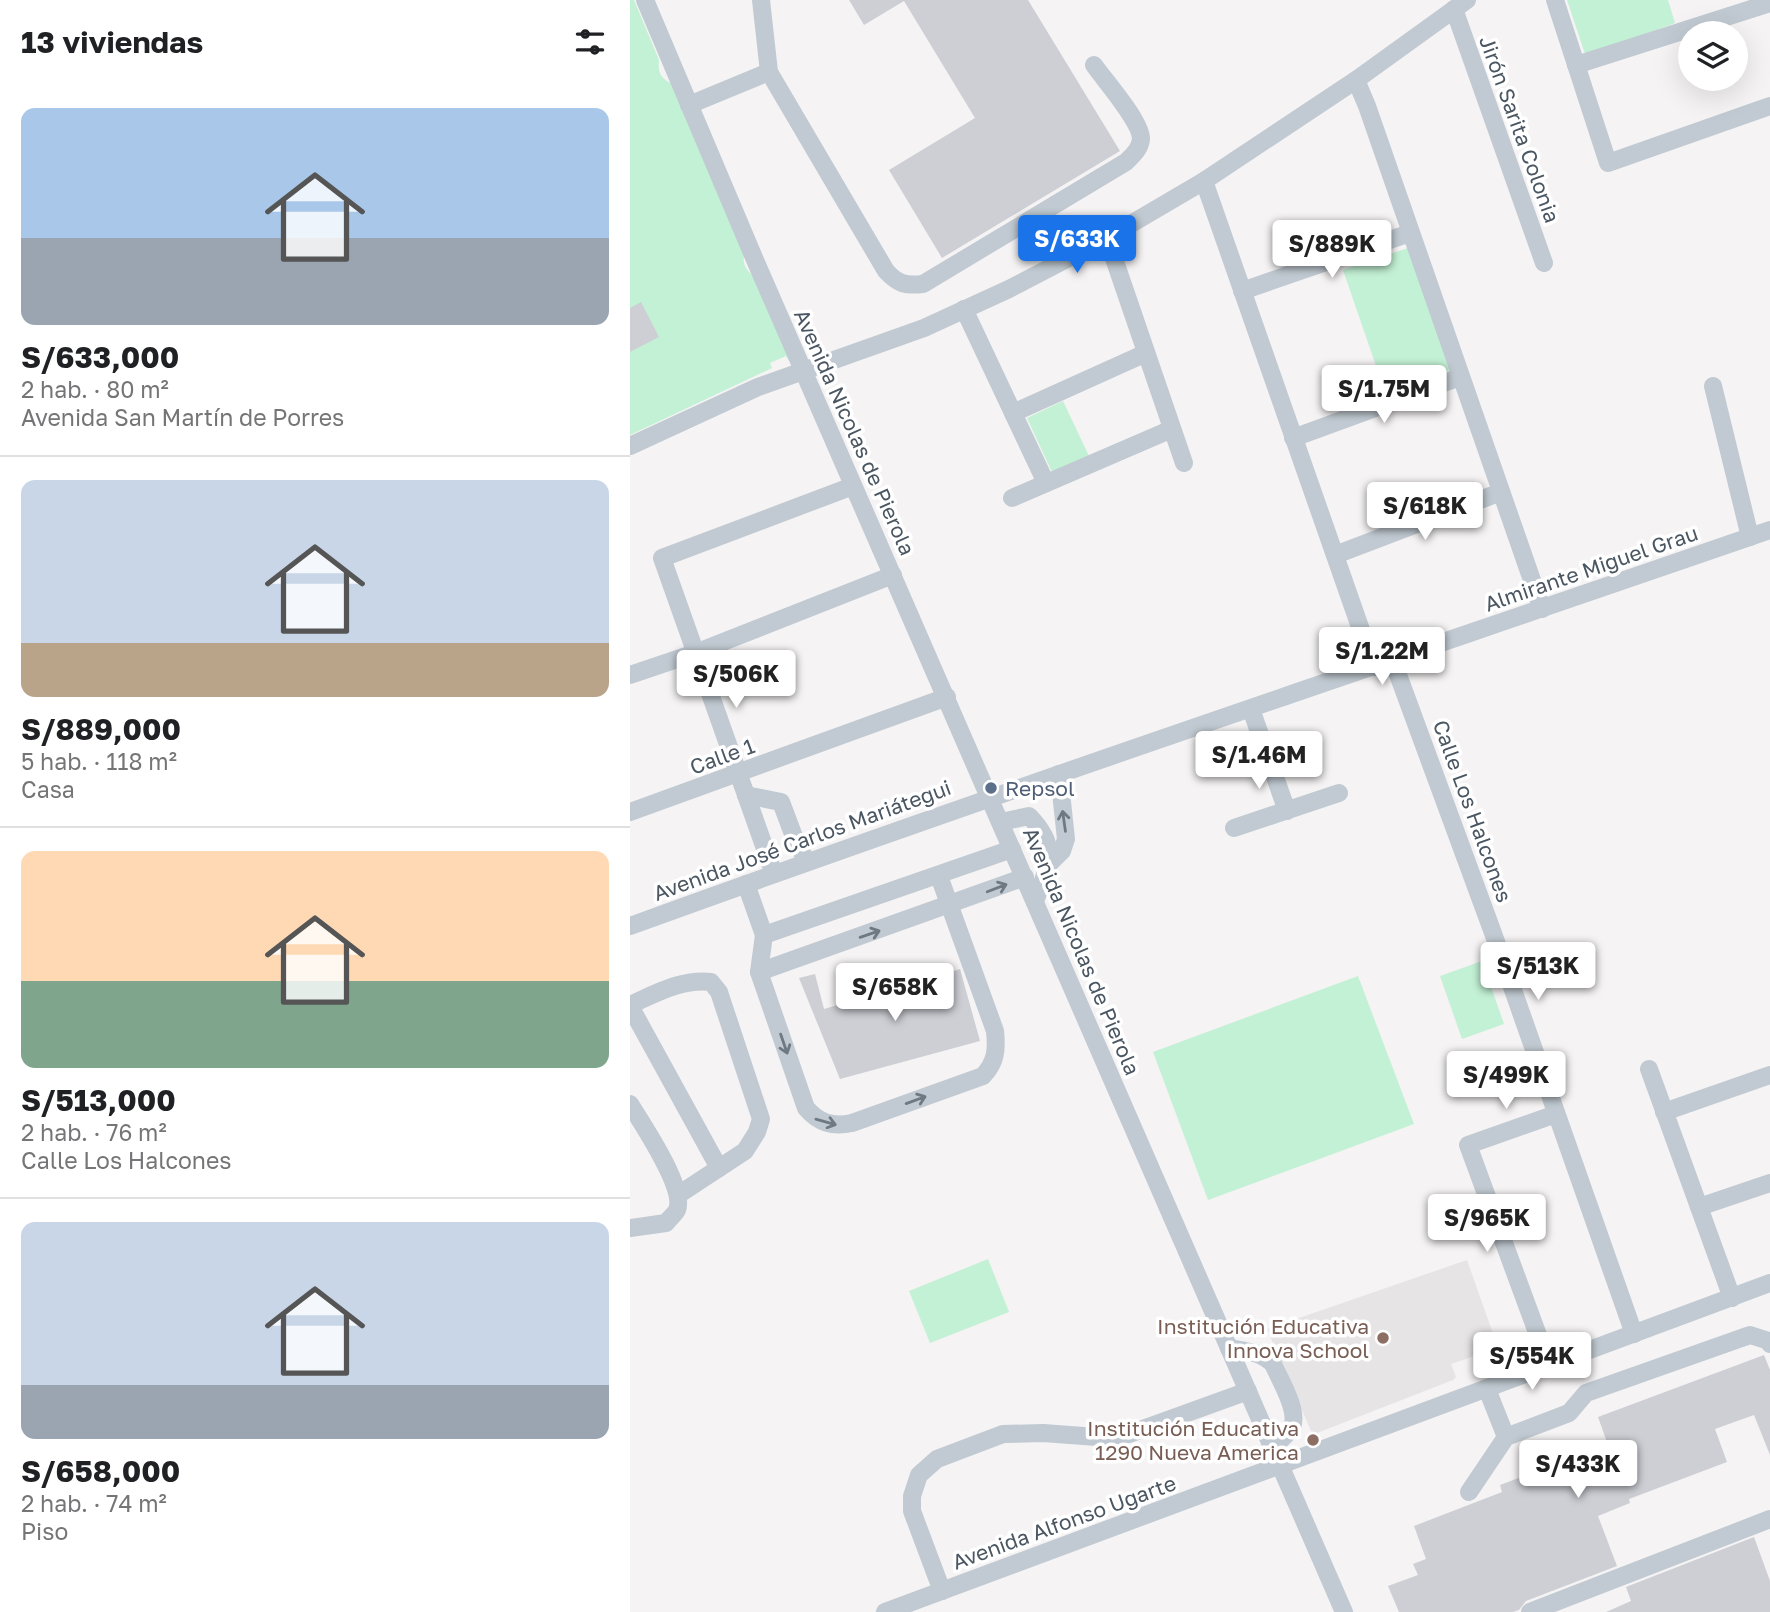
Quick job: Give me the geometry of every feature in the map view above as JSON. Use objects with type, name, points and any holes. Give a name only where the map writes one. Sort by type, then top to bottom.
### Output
[{"type":"street","name":"Avenida Nicolas de Pierola","points":[[645,0],[853,486],[1345,1612]]},
{"type":"street","points":[[761,0],[769,72],[886,271],[897,283],[909,286],[923,284],[1126,162],[1137,150],[1141,139],[1137,124],[1094,65]]},
{"type":"street","points":[[1555,0],[1608,163],[1770,106]]},
{"type":"street","points":[[1576,65],[1770,3]]},
{"type":"street","points":[[630,446],[758,387],[924,328],[1009,289],[1107,238],[1203,181],[1356,80],[1460,5]]},
{"type":"street","name":"Jirón Sarita Colonia","points":[[1460,5],[1544,263]]},
{"type":"street","points":[[689,105],[769,72]]},
{"type":"street","points":[[1356,80],[1542,609]]},
{"type":"street","points":[[1203,181],[1374,667]]},
{"type":"street","points":[[1242,291],[1410,233]]},
{"type":"street","points":[[1107,238],[1184,463]]},
{"type":"street","points":[[964,309],[1046,483]]},
{"type":"street","points":[[1013,413],[1146,354]]},
{"type":"street","points":[[1293,438],[1460,377]]},
{"type":"street","points":[[1713,386],[1750,537]]},
{"type":"street","points":[[1012,498],[1172,429]]},
{"type":"street","points":[[774,874],[662,558],[853,486]]},
{"type":"street","points":[[1335,555],[1501,492]]},
{"type":"street","name":"Almirante Miguel Grau","points":[[990,797],[1770,530]]},
{"type":"street","points":[[630,675],[695,653],[893,575]]},
{"type":"street","name":"Calle Los Halcones","points":[[1393,661],[1493,933],[1634,1334]]},
{"type":"street","name":"Calle 1","points":[[630,812],[947,697]]},
{"type":"street","points":[[1251,709],[1287,811]]},
{"type":"street","points":[[1035,901],[1050,863],[1062,850],[1066,839],[1059,774]]},
{"type":"street","points":[[1017,788],[1029,817],[1042,830],[1050,863]]},
{"type":"street","points":[[1234,828],[1339,793]]},
{"type":"street","points":[[746,795],[781,802],[796,842],[807,862]]},
{"type":"street","name":"Avenida José Carlos Mariátegui","points":[[630,926],[990,797]]},
{"type":"street","points":[[1001,822],[1029,817]]},
{"type":"street","points":[[767,853],[796,842]]},
{"type":"street","points":[[764,935],[1012,849]]},
{"type":"street","points":[[746,884],[764,935],[765,946],[759,972],[806,1108],[815,1119],[826,1124],[840,1125],[852,1124],[983,1076],[992,1066],[996,1055],[995,1031],[939,876]]},
{"type":"street","points":[[759,972],[1025,877]]},
{"type":"street","points":[[678,1195],[745,1151],[757,1132],[761,1119],[719,992],[711,982],[681,983],[630,1005],[719,1168]]},
{"type":"street","points":[[1649,1069],[1732,1298]]},
{"type":"street","points":[[1664,1112],[1770,1075]]},
{"type":"street","points":[[630,1104],[671,1176],[678,1195],[677,1210],[666,1223],[630,1228]]},
{"type":"street","points":[[1549,1365],[1468,1145],[1556,1114]]},
{"type":"street","points":[[1699,1207],[1770,1183]]},
{"type":"street","name":"Avenida Alfonso Ugarte","points":[[885,1612],[1770,1283]]},
{"type":"street","points":[[1469,1492],[1506,1437],[1569,1413],[1586,1394],[1750,1335],[1769,1340],[1770,1344]]},
{"type":"street","points":[[1230,1348],[1255,1352],[1267,1358],[1273,1364],[1289,1401],[1294,1414],[1293,1424],[1272,1447]]},
{"type":"street","points":[[1487,1389],[1506,1437]]},
{"type":"street","points":[[942,1591],[912,1511],[912,1496],[919,1475],[936,1459],[1003,1434],[1043,1433],[1097,1437],[1129,1434],[1248,1391]]},
{"type":"street","points":[[1530,1612],[1770,1519]]},
{"type":"shaded area","name":"Institución Educativa Innova School","points":[[1467,1260],[1498,1348],[1451,1364],[1456,1377],[1453,1380],[1317,1433],[1311,1431],[1267,1329]]},
{"type":"green space","points":[[630,0],[634,0],[659,60],[661,75],[672,84],[745,251],[745,267],[757,278],[792,360],[789,361],[786,356],[770,363],[772,368],[630,435]]},
{"type":"green space","points":[[1567,0],[1668,0],[1675,23],[1586,57]]},
{"type":"green space","points":[[1408,248],[1450,370],[1385,392],[1343,270]]},
{"type":"green space","points":[[1063,401],[1089,456],[1052,472],[1027,418]]},
{"type":"green space","points":[[1482,961],[1504,1024],[1462,1039],[1440,976]]},
{"type":"green space","points":[[1358,976],[1414,1124],[1208,1200],[1153,1052]]},
{"type":"green space","points":[[988,1259],[1009,1312],[930,1343],[909,1291]]},
{"type":"building","points":[[849,0],[1028,0],[1120,151],[942,258],[889,170],[975,118],[904,1],[864,25]]},
{"type":"building","points":[[641,302],[659,337],[630,352],[630,308]]},
{"type":"building","points":[[960,969],[980,1041],[840,1079],[799,978],[815,974],[824,1009]]},
{"type":"building","points":[[1764,1355],[1770,1370],[1770,1455],[1754,1415],[1715,1429],[1727,1462],[1629,1499],[1630,1503],[1598,1516],[1617,1566],[1526,1601],[1519,1610],[1513,1612],[1399,1612],[1388,1586],[1418,1575],[1413,1564],[1426,1559],[1414,1526],[1502,1492],[1500,1485],[1608,1445],[1598,1417]]},
{"type":"building","points":[[1754,1537],[1770,1581],[1770,1612],[1606,1612],[1631,1601],[1626,1587]]},
{"type":"place","name":"Repsol","points":[[991,788]]},
{"type":"place","name":"Institución Educativa Innova School","points":[[1383,1338]]},
{"type":"place","name":"Institución Educativa 1290 Nueva America","points":[[1313,1440]]}]
